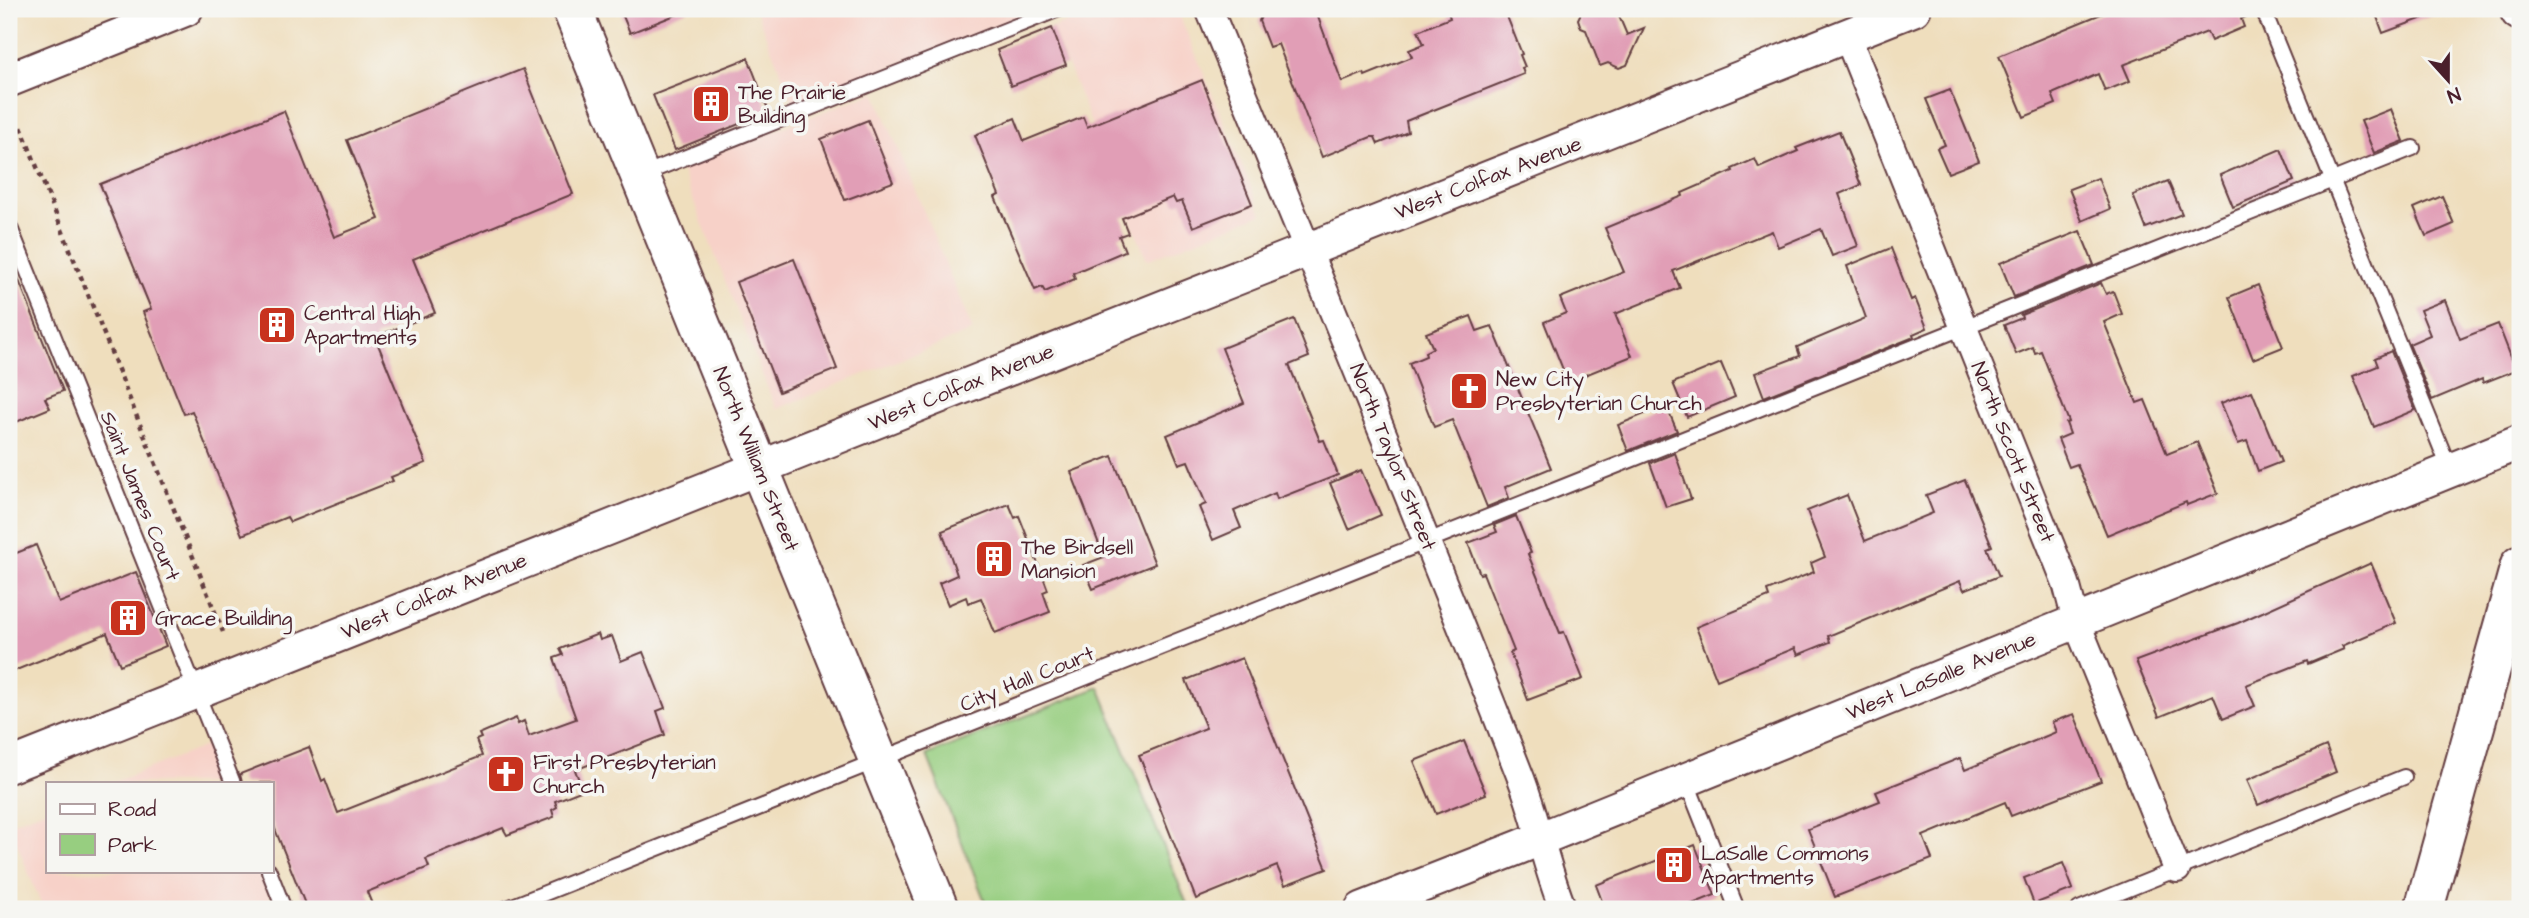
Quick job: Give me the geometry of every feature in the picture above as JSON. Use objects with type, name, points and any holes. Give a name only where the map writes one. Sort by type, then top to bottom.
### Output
[{"type":"main road","name":"North William Street","points":[[572,9],[939,909]]},
{"type":"main road","points":[[2424,909],[2520,565]]},
{"type":"street","points":[[9,80],[146,16],[186,9]]},
{"type":"street","name":"North Taylor Street","points":[[1209,9],[1428,542],[1529,798],[1553,886],[1563,909]]},
{"type":"street","name":"West Colfax Avenue","points":[[9,766],[1914,9]]},
{"type":"street","name":"North Scott Street","points":[[1847,36],[2066,583],[2076,621],[2177,869]]},
{"type":"street","name":"West LaSalle Avenue","points":[[1362,909],[2520,442]]},
{"type":"lane","points":[[641,176],[1059,9]]},
{"type":"lane","points":[[2263,9],[2451,470]]},
{"type":"lane","name":"City Hall Court","points":[[505,909],[2413,148]]},
{"type":"lane","name":"Saint James Court","points":[[9,225],[233,782]]},
{"type":"lane","points":[[2079,909],[2404,777]]},
{"type":"lane","points":[[1685,780],[1737,909]]},
{"type":"lane","points":[[269,872],[284,909]]},
{"type":"path","points":[[21,127],[223,632]]},
{"type":"shaded area","points":[[755,9],[1039,9],[794,105]]},
{"type":"shaded area","points":[[1101,9],[1177,9],[1262,214],[1147,260],[1052,28]]},
{"type":"shaded area","points":[[875,92],[973,331],[776,409],[680,167]]},
{"type":"shaded area","points":[[208,745],[224,782],[115,782]]},
{"type":"shaded area","points":[[46,809],[46,872],[259,872],[275,909],[43,909],[9,824]]},
{"type":"green space","points":[[1099,687],[1189,909],[988,909],[927,755]]},
{"type":"building","points":[[620,9],[688,9],[688,10],[630,33]]},
{"type":"building","points":[[1264,9],[1315,9],[1342,82],[1412,57],[1409,50],[1424,44],[1418,31],[1450,18],[1447,9],[1504,9],[1522,54],[1524,74],[1406,121],[1408,132],[1378,144],[1375,137],[1371,137],[1322,157],[1278,44],[1269,47],[1259,21]]},
{"type":"building","points":[[1583,9],[1616,9],[1627,35],[1644,28],[1627,65],[1619,68],[1608,63],[1600,66],[1586,30],[1581,28],[1578,19]]},
{"type":"building","points":[[2113,9],[2254,9],[2254,13],[2241,19],[2244,27],[2211,41],[2207,32],[2123,65],[2130,81],[2105,91],[2098,74],[2052,94],[2056,104],[2024,117],[1999,56]]},
{"type":"building","points":[[2374,9],[2442,9],[2442,11],[2383,33]]},
{"type":"building","points":[[1052,28],[1066,65],[1011,86],[997,50]]},
{"type":"building","name":"The Prairie Building","points":[[748,58],[769,112],[675,150],[653,95]]},
{"type":"building","name":"Central High Apartments","points":[[523,69],[573,194],[413,259],[435,313],[375,337],[426,463],[391,477],[393,481],[290,522],[287,517],[242,535],[192,411],[184,414],[143,312],[151,309],[100,184],[284,111],[334,237],[379,219],[347,140]]},
{"type":"building","points":[[1202,80],[1252,204],[1193,227],[1182,201],[1176,203],[1173,197],[1122,218],[1128,233],[1119,236],[1125,251],[1073,273],[1075,279],[1045,292],[1042,287],[1035,290],[995,197],[999,195],[975,135],[1015,118],[1024,141],[1083,117],[1087,127]]},
{"type":"building","points":[[1950,90],[1979,161],[1948,173],[1937,148],[1945,145],[1926,99]]},
{"type":"building","points":[[2391,109],[2404,141],[2374,153],[2361,121]]},
{"type":"building","points":[[868,120],[893,182],[845,200],[821,139]]},
{"type":"building","points":[[1839,131],[1861,185],[1839,194],[1858,246],[1832,256],[1821,229],[1778,247],[1772,231],[1673,271],[1680,288],[1615,314],[1632,356],[1568,382],[1544,322],[1566,313],[1560,298],[1624,272],[1605,228],[1683,196],[1682,193],[1755,159],[1759,168],[1798,151],[1796,148]]},
{"type":"building","points":[[2281,149],[2294,181],[2233,207],[2220,175]]},
{"type":"building","points":[[2098,178],[2110,209],[2082,221],[2069,189]]},
{"type":"building","points":[[2168,181],[2182,214],[2146,228],[2133,195]]},
{"type":"building","points":[[2442,196],[2454,224],[2426,236],[2414,208]]},
{"type":"building","points":[[2080,231],[2094,265],[2014,297],[2000,263]]},
{"type":"building","points":[[1891,248],[1911,300],[1915,298],[1927,328],[1913,334],[1914,337],[1764,397],[1755,373],[1800,356],[1797,347],[1866,318],[1847,266]]},
{"type":"building","points":[[10,258],[63,391],[45,398],[50,408],[9,425]]},
{"type":"building","points":[[794,259],[837,369],[779,392],[736,282]]},
{"type":"building","points":[[2101,283],[2106,294],[2113,291],[2122,314],[2104,322],[2137,403],[2145,400],[2167,454],[2197,442],[2218,493],[2187,505],[2186,502],[2107,535],[2077,464],[2069,467],[2058,439],[2070,434],[2066,423],[2069,422],[2041,351],[2035,353],[2033,347],[2016,354],[2004,325],[2022,318],[2021,315]]},
{"type":"building","points":[[2258,285],[2283,347],[2253,359],[2229,297]]},
{"type":"building","points":[[2445,300],[2460,339],[2498,324],[2516,370],[2483,383],[2482,379],[2432,400],[2409,344],[2430,335],[2420,310]]},
{"type":"building","name":"New City Presbyterian Church","points":[[1471,316],[1477,331],[1492,326],[1551,468],[1505,487],[1509,498],[1487,507],[1452,420],[1434,427],[1409,363],[1426,356],[1425,352],[1433,348],[1426,333]]},
{"type":"building","points":[[1294,319],[1309,357],[1289,365],[1320,441],[1324,440],[1338,475],[1277,499],[1275,493],[1234,511],[1241,528],[1213,540],[1199,507],[1206,504],[1188,461],[1179,464],[1167,435],[1244,403],[1222,348]]},
{"type":"building","points":[[2391,351],[2415,410],[2374,427],[2353,376],[2378,366],[2375,358]]},
{"type":"building","points":[[1721,363],[1735,397],[1687,417],[1673,383]]},
{"type":"building","points":[[2252,391],[2281,462],[2258,471],[2247,441],[2238,444],[2221,403]]},
{"type":"building","points":[[1666,405],[1677,431],[1628,451],[1618,425]]},
{"type":"building","points":[[1675,453],[1691,499],[1666,507],[1650,463]]},
{"type":"building","points":[[1112,456],[1155,564],[1093,589],[1083,565],[1104,557],[1071,472]]},
{"type":"building","points":[[1361,470],[1381,515],[1349,529],[1330,483]]},
{"type":"building","points":[[1965,480],[1992,546],[1987,548],[1999,576],[1964,590],[1960,581],[1828,636],[1830,642],[1798,655],[1795,648],[1717,680],[1696,627],[1769,597],[1767,591],[1814,572],[1811,563],[1825,557],[1807,511],[1847,495],[1865,541],[1933,513],[1926,495]]},
{"type":"building","name":"The Birdsell Mansion","points":[[1009,504],[1015,518],[1019,516],[1042,574],[1048,590],[1043,592],[1050,612],[995,633],[981,598],[968,603],[966,597],[948,605],[939,583],[957,575],[942,531]]},
{"type":"building","points":[[1516,516],[1531,553],[1528,554],[1560,633],[1564,632],[1583,679],[1528,700],[1510,653],[1514,651],[1468,543],[1497,532],[1494,525]]},
{"type":"building","points":[[36,545],[59,603],[136,572],[166,646],[120,665],[107,633],[9,673],[9,556]]},
{"type":"building","points":[[2371,563],[2396,623],[2308,664],[2307,661],[2246,685],[2255,706],[2223,719],[2213,695],[2159,717],[2136,661],[2238,623]]},
{"type":"building","name":"First Presbyterian Church","points":[[598,634],[600,640],[612,636],[621,661],[643,652],[665,708],[657,711],[665,735],[575,770],[583,790],[555,801],[557,807],[552,810],[554,817],[507,835],[503,828],[426,859],[429,867],[367,892],[374,909],[307,909],[273,824],[273,782],[242,782],[240,774],[309,747],[338,813],[482,756],[476,740],[481,738],[479,734],[516,718],[518,724],[524,721],[529,736],[576,719],[554,658],[563,655],[560,649]]},
{"type":"building","points":[[1242,658],[1327,869],[1285,885],[1277,866],[1196,899],[1139,755],[1206,728],[1186,680]]},
{"type":"building","points":[[2074,714],[2101,781],[2011,816],[2005,802],[1923,836],[1932,859],[1835,897],[1808,829],[1880,801],[1876,792],[1960,758],[1965,770],[2056,732],[2052,722]]},
{"type":"building","points":[[1464,741],[1486,794],[1436,814],[1414,761]]},
{"type":"building","points":[[2326,746],[2336,772],[2258,805],[2247,780]]},
{"type":"building","name":"LaSalle Commons Apartments","points":[[1695,845],[1715,895],[1680,909],[1605,909],[1596,885]]},
{"type":"building","points":[[2063,863],[2073,889],[2034,904],[2024,878]]},
{"type":"place","name":"The Prairie Building","points":[[711,104]]},
{"type":"place","name":"Central High Apartments","points":[[277,325]]},
{"type":"place","name":"New City Presbyterian Church","points":[[1469,391]]},
{"type":"place","name":"The Birdsell Mansion","points":[[994,559]]},
{"type":"place","name":"Grace Building","points":[[128,618]]},
{"type":"place","name":"First Presbyterian Church","points":[[506,774]]},
{"type":"place","name":"LaSalle Commons Apartments","points":[[1674,865]]}]
